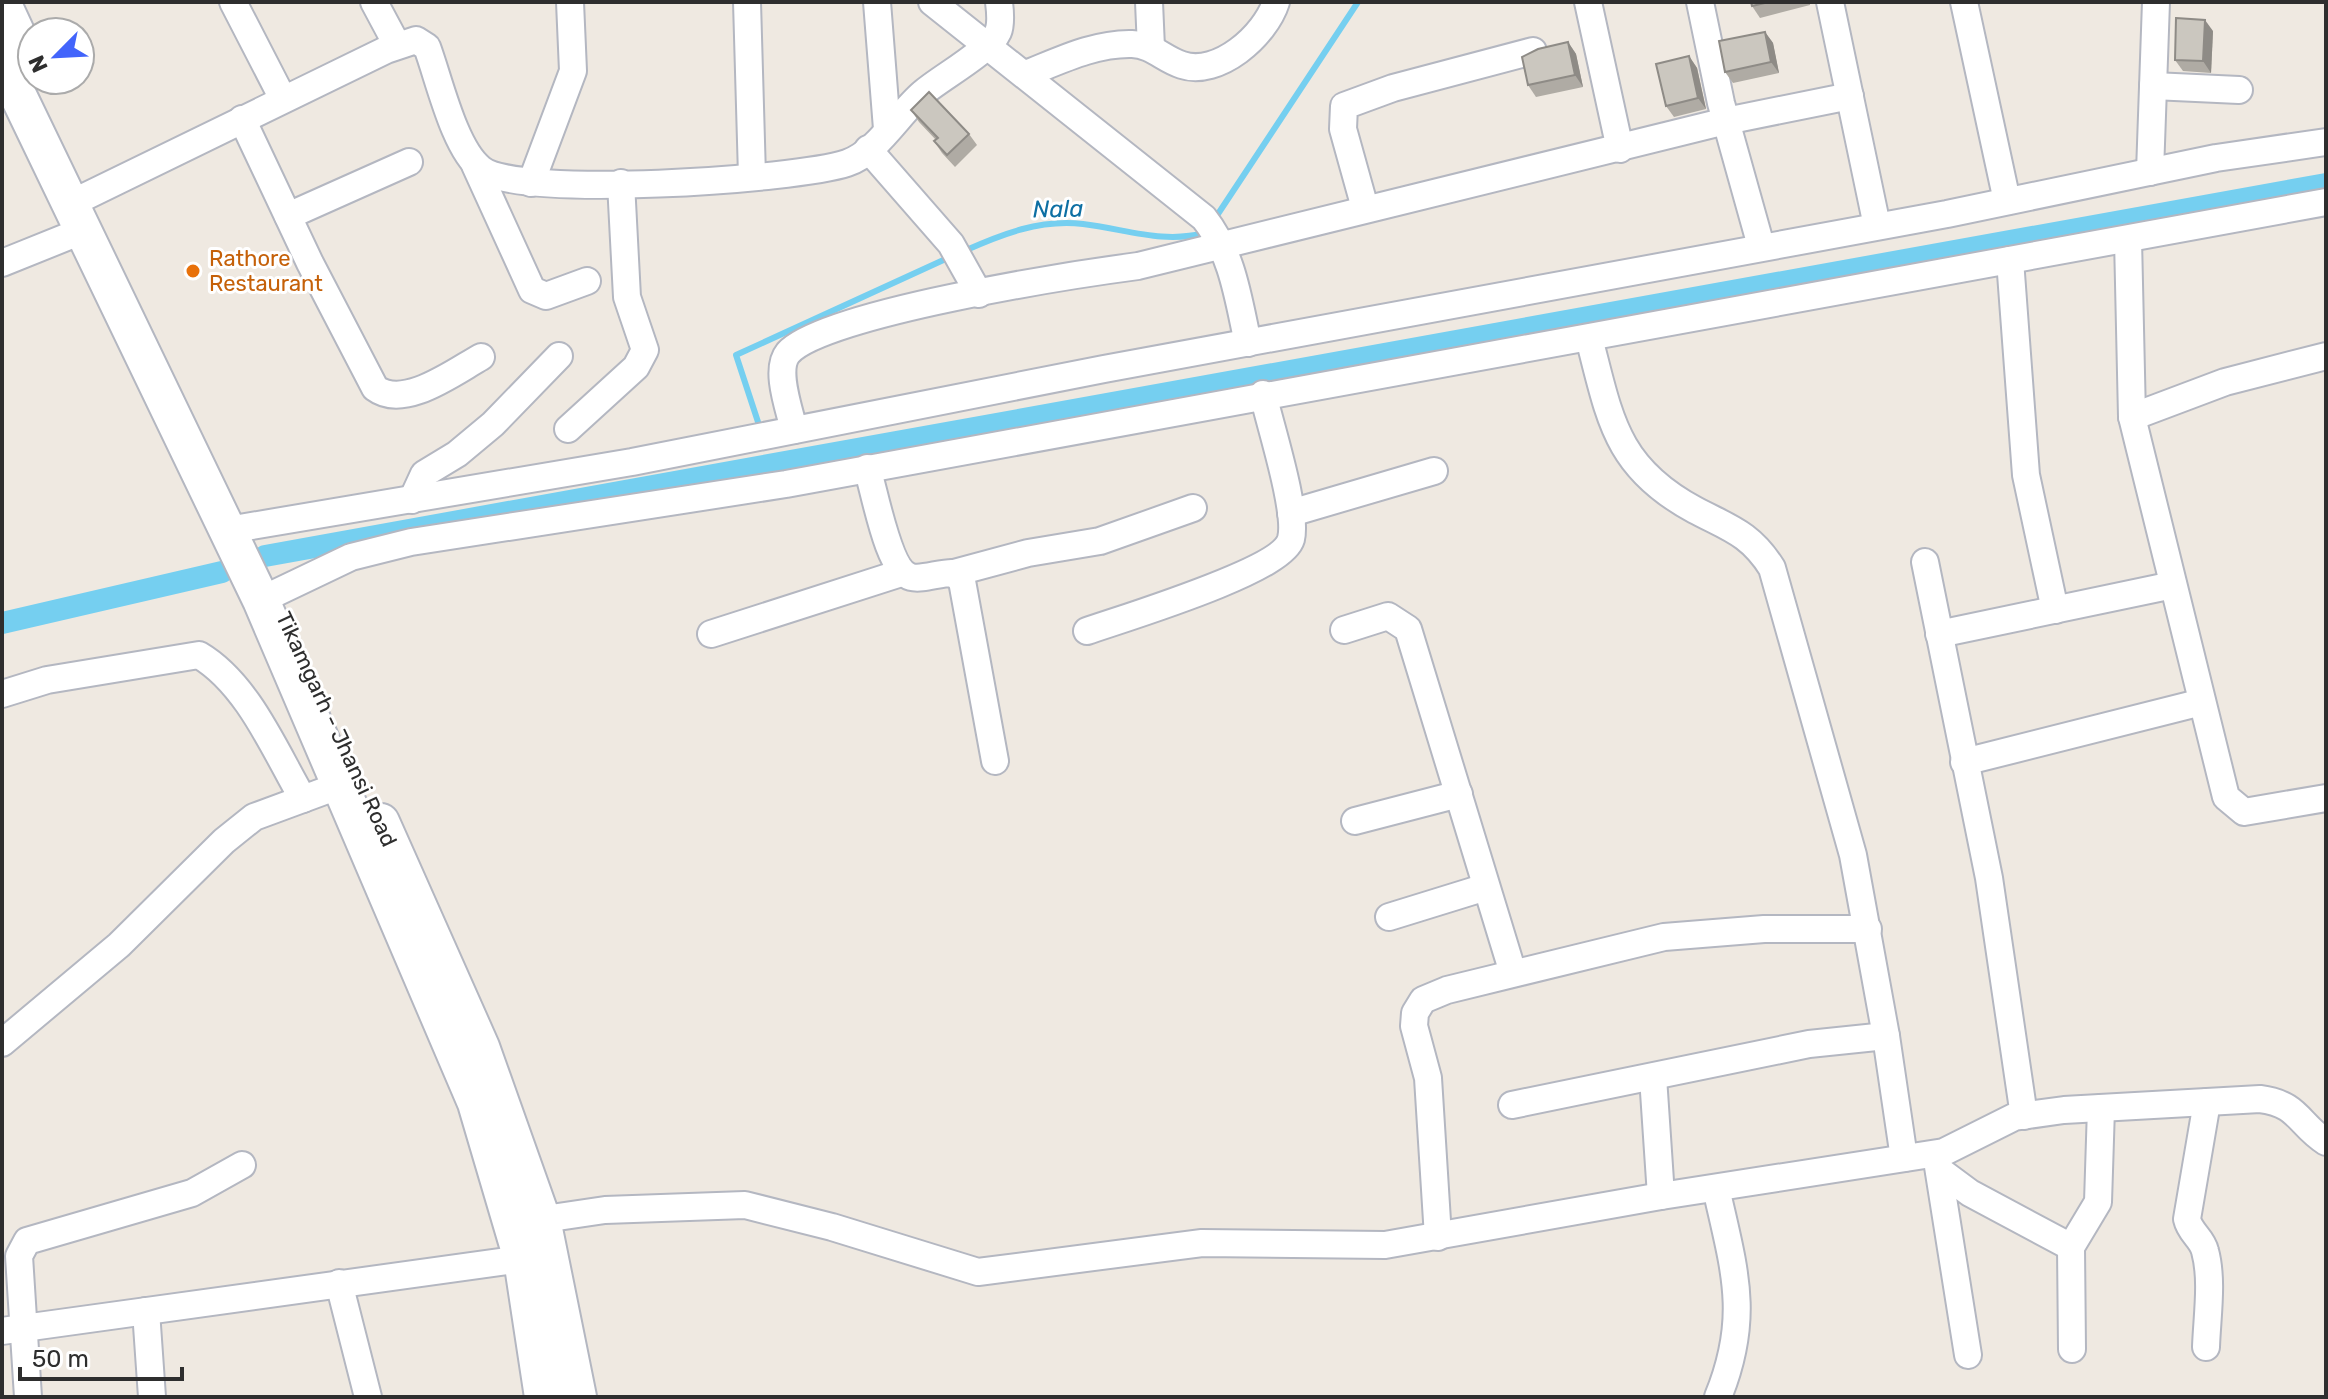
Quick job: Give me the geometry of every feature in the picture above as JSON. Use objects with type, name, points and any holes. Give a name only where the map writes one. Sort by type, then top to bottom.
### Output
[{"type":"street","points":[[2,2],[16,32]]},
{"type":"street","points":[[233,2],[283,99]]},
{"type":"street","points":[[374,2],[397,45]]},
{"type":"street","points":[[531,183],[573,71],[570,2]]},
{"type":"street","points":[[747,2],[752,176]]},
{"type":"street","points":[[877,2],[887,129]]},
{"type":"street","points":[[932,2],[1026,74],[1214,232],[1233,273],[1248,343]]},
{"type":"street","points":[[475,164],[499,179],[531,183],[621,183],[752,176],[820,169],[849,162],[868,149],[921,94],[986,46],[998,32],[999,2]]},
{"type":"street","points":[[1149,2],[1151,48]]},
{"type":"street","points":[[1026,74],[1111,45],[1151,48],[1179,65],[1201,69],[1234,54],[1252,38],[1276,2]]},
{"type":"street","points":[[1588,2],[1620,149]]},
{"type":"street","points":[[1700,2],[1726,121],[1761,246]]},
{"type":"street","points":[[1830,2],[1877,226]]},
{"type":"street","points":[[1964,2],[2007,201]]},
{"type":"street","points":[[2150,172],[2156,2]]},
{"type":"street","points":[[2,263],[82,209],[242,119],[397,45],[416,40],[427,47],[457,132],[475,164],[532,290],[546,296],[587,281]]},
{"type":"street","points":[[1365,208],[1343,129],[1344,106],[1393,88],[1533,51]]},
{"type":"street","points":[[2,62],[82,209],[240,538],[383,893],[417,963],[528,1221],[522,1259],[543,1397]]},
{"type":"street","points":[[2153,86],[2239,90]]},
{"type":"street","points":[[43,96],[82,209]]},
{"type":"street","points":[[784,432],[782,363],[789,352],[821,331],[979,294],[1083,273],[1138,266],[1214,232],[1365,208],[1726,121],[1850,96]]},
{"type":"street","points":[[242,119],[375,388],[385,396],[414,391],[481,357]]},
{"type":"street","points":[[240,538],[412,500],[1877,226],[2150,172],[2326,142]]},
{"type":"street","points":[[868,149],[951,244],[979,294]]},
{"type":"street","points":[[288,216],[409,162]]},
{"type":"street","points":[[568,429],[636,367],[645,350],[627,297],[621,183]]},
{"type":"street","points":[[263,589],[351,557],[411,542],[867,468],[2326,202]]},
{"type":"street","points":[[2128,239],[2132,417],[2226,797],[2244,812],[2326,798]]},
{"type":"street","points":[[2010,260],[2026,475],[2055,610]]},
{"type":"street","points":[[1589,338],[1617,438],[1629,457],[1663,491],[1732,527],[1758,546],[1772,568],[1853,855],[1868,929],[1904,1158]]},
{"type":"street","points":[[412,500],[424,474],[457,454],[493,424],[559,356]]},
{"type":"street","points":[[2132,417],[2225,382],[2326,356]]},
{"type":"street","points":[[1087,631],[1268,564],[1284,552],[1291,538],[1291,513],[1263,394]]},
{"type":"street","points":[[867,468],[891,557],[901,573],[914,578],[939,572],[954,573],[1028,553],[1100,541],[1193,508]]},
{"type":"street","points":[[1291,513],[1434,471]]},
{"type":"street","points":[[1925,562],[1989,878],[2024,1116]]},
{"type":"street","points":[[711,634],[901,573]]},
{"type":"street","points":[[954,573],[962,581],[966,594],[995,761]]},
{"type":"street","points":[[1939,634],[2173,585]]},
{"type":"street","name":"Tikamgarh - Jhansi Road","points":[[263,589],[380,819],[481,1047],[578,1397]]},
{"type":"street","points":[[1344,630],[1388,616],[1408,629],[1513,973]]},
{"type":"street","points":[[2,694],[47,680],[199,655],[226,676],[250,709],[303,799]]},
{"type":"street","points":[[1964,762],[2202,702]]},
{"type":"street","points":[[2,1043],[119,945],[224,841],[254,817],[338,786]]},
{"type":"street","points":[[1355,821],[1459,794]]},
{"type":"street","points":[[1389,917],[1486,887]]},
{"type":"street","points":[[1438,1237],[1428,1078],[1416,1041],[1415,1013],[1423,1000],[1447,990],[1664,937],[1764,929],[1868,929]]},
{"type":"street","points":[[1512,1105],[1809,1044],[1886,1036]]},
{"type":"street","points":[[1653,1077],[1661,1196]]},
{"type":"street","points":[[1937,1162],[2003,1119],[2101,1108],[2260,1099],[2280,1102],[2293,1109],[2326,1142]]},
{"type":"street","points":[[2206,1347],[2205,1248],[2190,1231],[2187,1219],[2207,1102]]},
{"type":"street","points":[[2072,1349],[2071,1247],[2098,1202],[2101,1108]]},
{"type":"street","points":[[528,1221],[605,1210],[745,1205],[817,1222],[978,1272],[1202,1243],[1385,1245],[1661,1196],[1904,1158],[1937,1162],[1970,1193],[2071,1247]]},
{"type":"street","points":[[1937,1162],[1968,1355]]},
{"type":"street","points":[[28,1397],[14,1330],[19,1256],[27,1241],[192,1193],[242,1165]]},
{"type":"street","points":[[1716,1188],[1737,1274],[1739,1311],[1729,1370],[1718,1397]]},
{"type":"street","points":[[14,1330],[522,1259]]},
{"type":"street","points":[[339,1283],[368,1397]]},
{"type":"street","points":[[146,1311],[152,1397]]},
{"type":"building","points":[[2176,18],[2205,20],[2203,61],[2175,60]]},
{"type":"building","points":[[1765,32],[1771,62],[1725,72],[1719,41]]},
{"type":"building","points":[[1568,42],[1575,75],[1528,85],[1522,57],[1538,49]]},
{"type":"building","points":[[1689,56],[1698,98],[1666,106],[1656,64]]},
{"type":"building","points":[[929,92],[969,134],[947,155],[934,141],[938,138],[911,110]]},
{"type":"waterway","name":"Nala","points":[[1214,220],[1358,2]]},
{"type":"waterway","points":[[265,556],[2326,184]]},
{"type":"waterway","name":"Nala","points":[[964,251],[1007,234],[1052,224],[1083,224],[1174,237],[1205,233]]},
{"type":"waterway","name":"Nala","points":[[760,428],[736,355],[950,257]]},
{"type":"waterway","points":[[2,623],[222,572]]},
{"type":"place","name":"Rathore Restaurant","points":[[193,271]]}]
